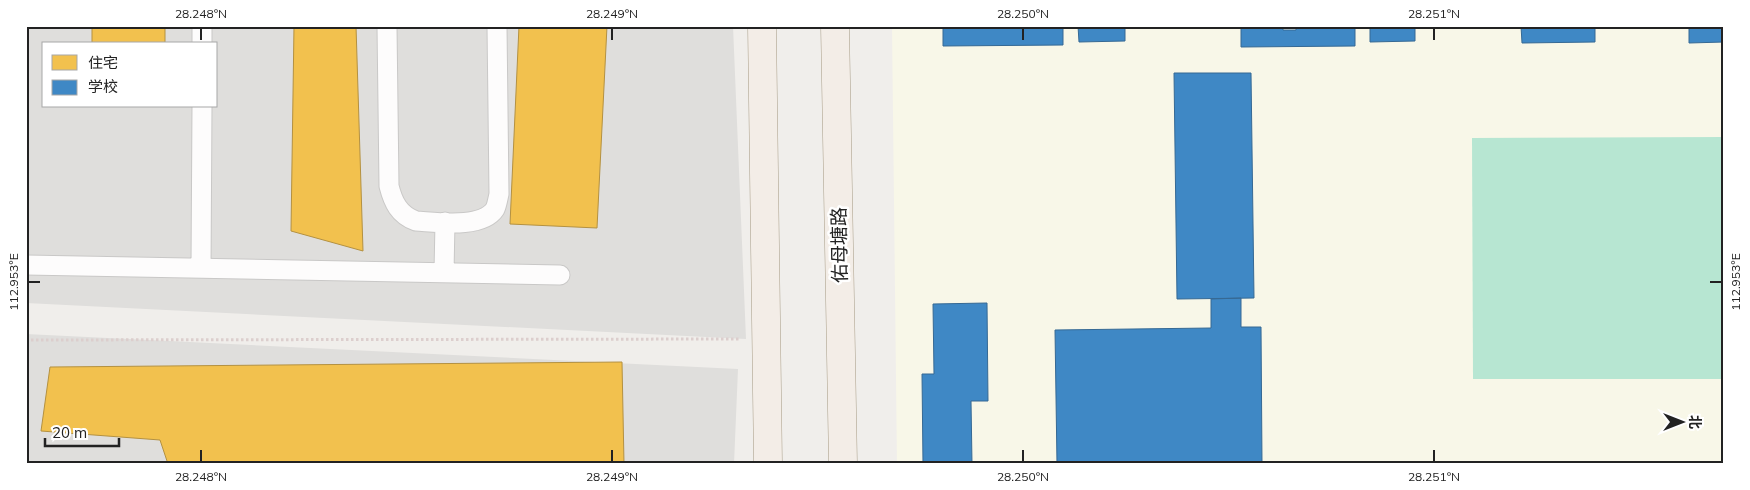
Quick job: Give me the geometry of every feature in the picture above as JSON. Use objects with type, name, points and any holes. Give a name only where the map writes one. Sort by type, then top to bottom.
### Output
[{"type":"main road","points":[[762,26],[768,464]]},
{"type":"main road","name":"佑母塘路","points":[[835,26],[843,464]]},
{"type":"street","points":[[202,26],[202,42]]},
{"type":"street","points":[[387,26],[389,186],[392,200],[400,211],[416,221],[445,222],[472,222],[488,217],[495,208],[499,194],[497,26]]},
{"type":"street","points":[[201,268],[202,108]]},
{"type":"street","points":[[444,273],[445,222]]},
{"type":"street","points":[[26,265],[560,275]]},
{"type":"path","points":[[26,340],[767,339]]},
{"type":"shaded area","points":[[26,26],[733,26],[746,339],[26,303]]},
{"type":"shaded area","points":[[892,26],[1724,26],[1724,464],[897,464]]},
{"type":"shaded area","points":[[26,334],[738,369],[734,464],[26,464]]},
{"type":"green space","points":[[1724,137],[1724,379],[1473,379],[1472,138]]},
{"type":"building: 住宅","points":[[92,26],[165,26],[165,42],[92,42]]},
{"type":"building: 住宅","points":[[294,26],[356,26],[363,251],[291,231]]},
{"type":"building: 住宅","points":[[519,26],[607,26],[597,228],[510,224]]},
{"type":"building: 住宅","points":[[622,362],[624,464],[168,464],[160,440],[41,431],[50,367]]},
{"type":"building: 学校","points":[[943,26],[1063,26],[1063,45],[943,46]]},
{"type":"building: 学校","points":[[1078,26],[1125,26],[1125,41],[1079,42]]},
{"type":"building: 学校","points":[[1241,26],[1283,26],[1283,30],[1296,30],[1296,26],[1355,26],[1355,46],[1241,47]]},
{"type":"building: 学校","points":[[1370,26],[1415,26],[1415,41],[1370,42]]},
{"type":"building: 学校","points":[[1521,26],[1595,26],[1595,42],[1522,43]]},
{"type":"building: 学校","points":[[1689,26],[1724,26],[1724,42],[1689,43]]},
{"type":"building: 学校","points":[[1174,73],[1251,73],[1254,298],[1177,299]]},
{"type":"building: 学校","points":[[1241,298],[1241,327],[1261,327],[1262,464],[1057,464],[1055,330],[1211,328],[1211,299]]},
{"type":"building: 学校","points":[[987,303],[988,401],[971,401],[972,464],[923,464],[922,374],[934,374],[933,304]]}]
